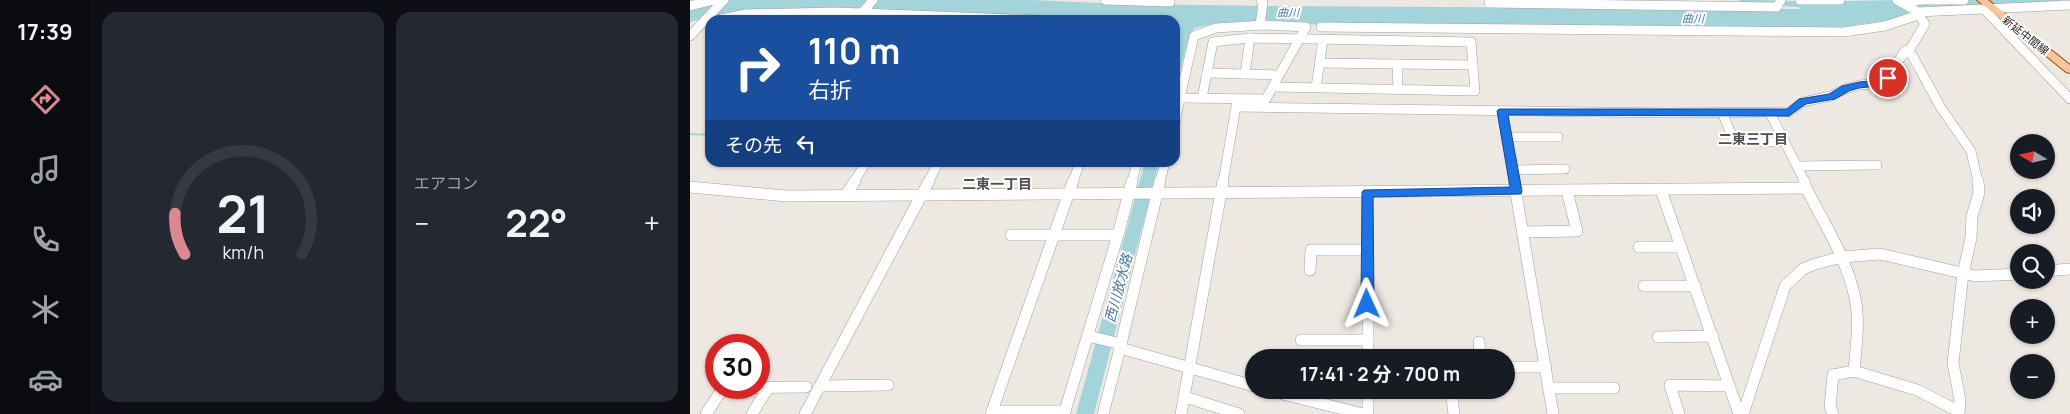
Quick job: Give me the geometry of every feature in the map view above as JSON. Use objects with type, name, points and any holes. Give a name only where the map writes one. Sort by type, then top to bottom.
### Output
[{"type":"main road","name":"新延中間線","points":[[1987,6],[2070,70]]},
{"type":"street","points":[[690,6],[714,0]]},
{"type":"street","points":[[709,15],[724,0]]},
{"type":"street","points":[[862,13],[874,0]]},
{"type":"street","points":[[1105,0],[1170,2]]},
{"type":"street","points":[[1489,0],[1489,3],[1645,2],[1777,7],[1781,0]]},
{"type":"street","points":[[1800,0],[1840,0]]},
{"type":"street","points":[[1901,2],[1964,0]]},
{"type":"street","points":[[1260,25],[1262,2]]},
{"type":"street","points":[[1180,98],[1202,98],[1237,103],[1368,108],[1502,111],[1789,112],[1803,102],[1831,96],[1845,88],[1884,83],[1926,24],[1916,11],[1901,2]]},
{"type":"street","points":[[1916,11],[1987,6],[2070,5]]},
{"type":"street","points":[[1987,6],[2070,99]]},
{"type":"street","points":[[1321,27],[1701,30],[1819,33],[1844,32],[1885,26],[1915,16],[1916,11]]},
{"type":"street","points":[[741,15],[836,12],[894,15]]},
{"type":"street","points":[[690,36],[700,24]]},
{"type":"street","points":[[1180,90],[1194,36],[1206,29],[1260,25],[1306,27],[1266,98],[1237,103]]},
{"type":"street","points":[[1245,74],[1250,38]]},
{"type":"street","points":[[1202,98],[1213,42],[1250,38],[1471,42],[1475,91],[1273,87]]},
{"type":"street","points":[[1316,87],[1323,40]]},
{"type":"street","points":[[1833,414],[1830,407],[1833,375],[1854,371],[1918,390],[1958,412],[1960,400],[1953,363],[1963,274],[1971,238],[1972,216],[1979,193],[1978,175],[1974,157],[1965,139],[1941,108],[1912,55],[1905,51]]},
{"type":"street","points":[[1320,63],[1473,65]]},
{"type":"street","points":[[1397,64],[1398,89]]},
{"type":"street","points":[[1207,73],[1279,75]]},
{"type":"street","points":[[1181,414],[1237,103]]},
{"type":"street","points":[[1502,111],[1517,191],[1553,414]]},
{"type":"street","points":[[1722,112],[1734,141],[1785,142]]},
{"type":"street","points":[[1770,113],[1798,166],[1806,188],[1840,258],[1855,298],[1857,336],[1854,371]]},
{"type":"street","points":[[1506,137],[1558,137]]},
{"type":"street","points":[[1798,166],[1877,165]]},
{"type":"street","points":[[846,196],[863,167]]},
{"type":"street","points":[[805,414],[936,167]]},
{"type":"street","points":[[1078,167],[991,413],[1065,413],[1130,194],[1136,167]]},
{"type":"street","points":[[1103,414],[1155,194],[1163,167]]},
{"type":"street","points":[[1512,170],[1565,169]]},
{"type":"street","points":[[690,186],[786,196],[1806,188]]},
{"type":"street","points":[[1661,190],[1739,414]]},
{"type":"street","points":[[1523,232],[1577,231],[1567,191]]},
{"type":"street","points":[[1368,192],[1368,349]]},
{"type":"street","points":[[1011,235],[1118,235]]},
{"type":"street","points":[[1639,248],[1681,248]]},
{"type":"street","points":[[1310,270],[1311,250],[1367,250]]},
{"type":"street","points":[[1743,414],[1785,286],[1800,269],[1816,262],[1867,254],[1880,254],[1963,274],[1987,277],[2010,275]]},
{"type":"street","points":[[2055,271],[2069,270]]},
{"type":"street","points":[[1644,286],[1695,286]]},
{"type":"street","points":[[1088,336],[1245,383]]},
{"type":"street","points":[[1658,337],[1713,336]]},
{"type":"street","points":[[1301,340],[1368,340]]},
{"type":"street","points":[[1479,342],[1479,349]]},
{"type":"street","points":[[1515,367],[1546,367]]},
{"type":"street","points":[[820,386],[888,385]]},
{"type":"street","points":[[1679,414],[1670,385],[1729,386]]},
{"type":"street","points":[[770,388],[806,388]]},
{"type":"street","points":[[1549,388],[1614,388]]},
{"type":"street","points":[[1185,397],[1239,414]]},
{"type":"street","points":[[706,414],[716,399]]},
{"type":"street","points":[[752,414],[761,399]]},
{"type":"street","points":[[1303,399],[1362,414]]},
{"type":"street","points":[[1368,399],[1368,414]]},
{"type":"street","points":[[1452,399],[1454,414]]},
{"type":"water","name":"曲川","points":[[730,0],[1031,0],[1122,4],[1272,6],[1800,9],[1801,2],[1898,0],[1910,11],[1903,18],[1828,29],[1212,24],[1195,28],[1190,34],[1180,71],[1180,15],[705,15],[705,19],[690,22],[690,8]]},
{"type":"waterway","points":[[1744,0],[1819,6]]},
{"type":"waterway","points":[[1897,9],[1923,5],[2055,0]]},
{"type":"waterway","points":[[690,134],[705,135]]},
{"type":"waterway","name":"西川放水路","points":[[1085,414],[1151,167]]},
{"type":"district","name":"二東三丁目","points":[[1753,138]]},
{"type":"district","name":"二東一丁目","points":[[997,183]]},
{"type":"route","points":[[1367,304],[1368,192],[1517,191],[1502,111],[1789,112],[1803,102],[1831,96],[1840,93],[1845,88],[1884,83],[1888,78]]}]
